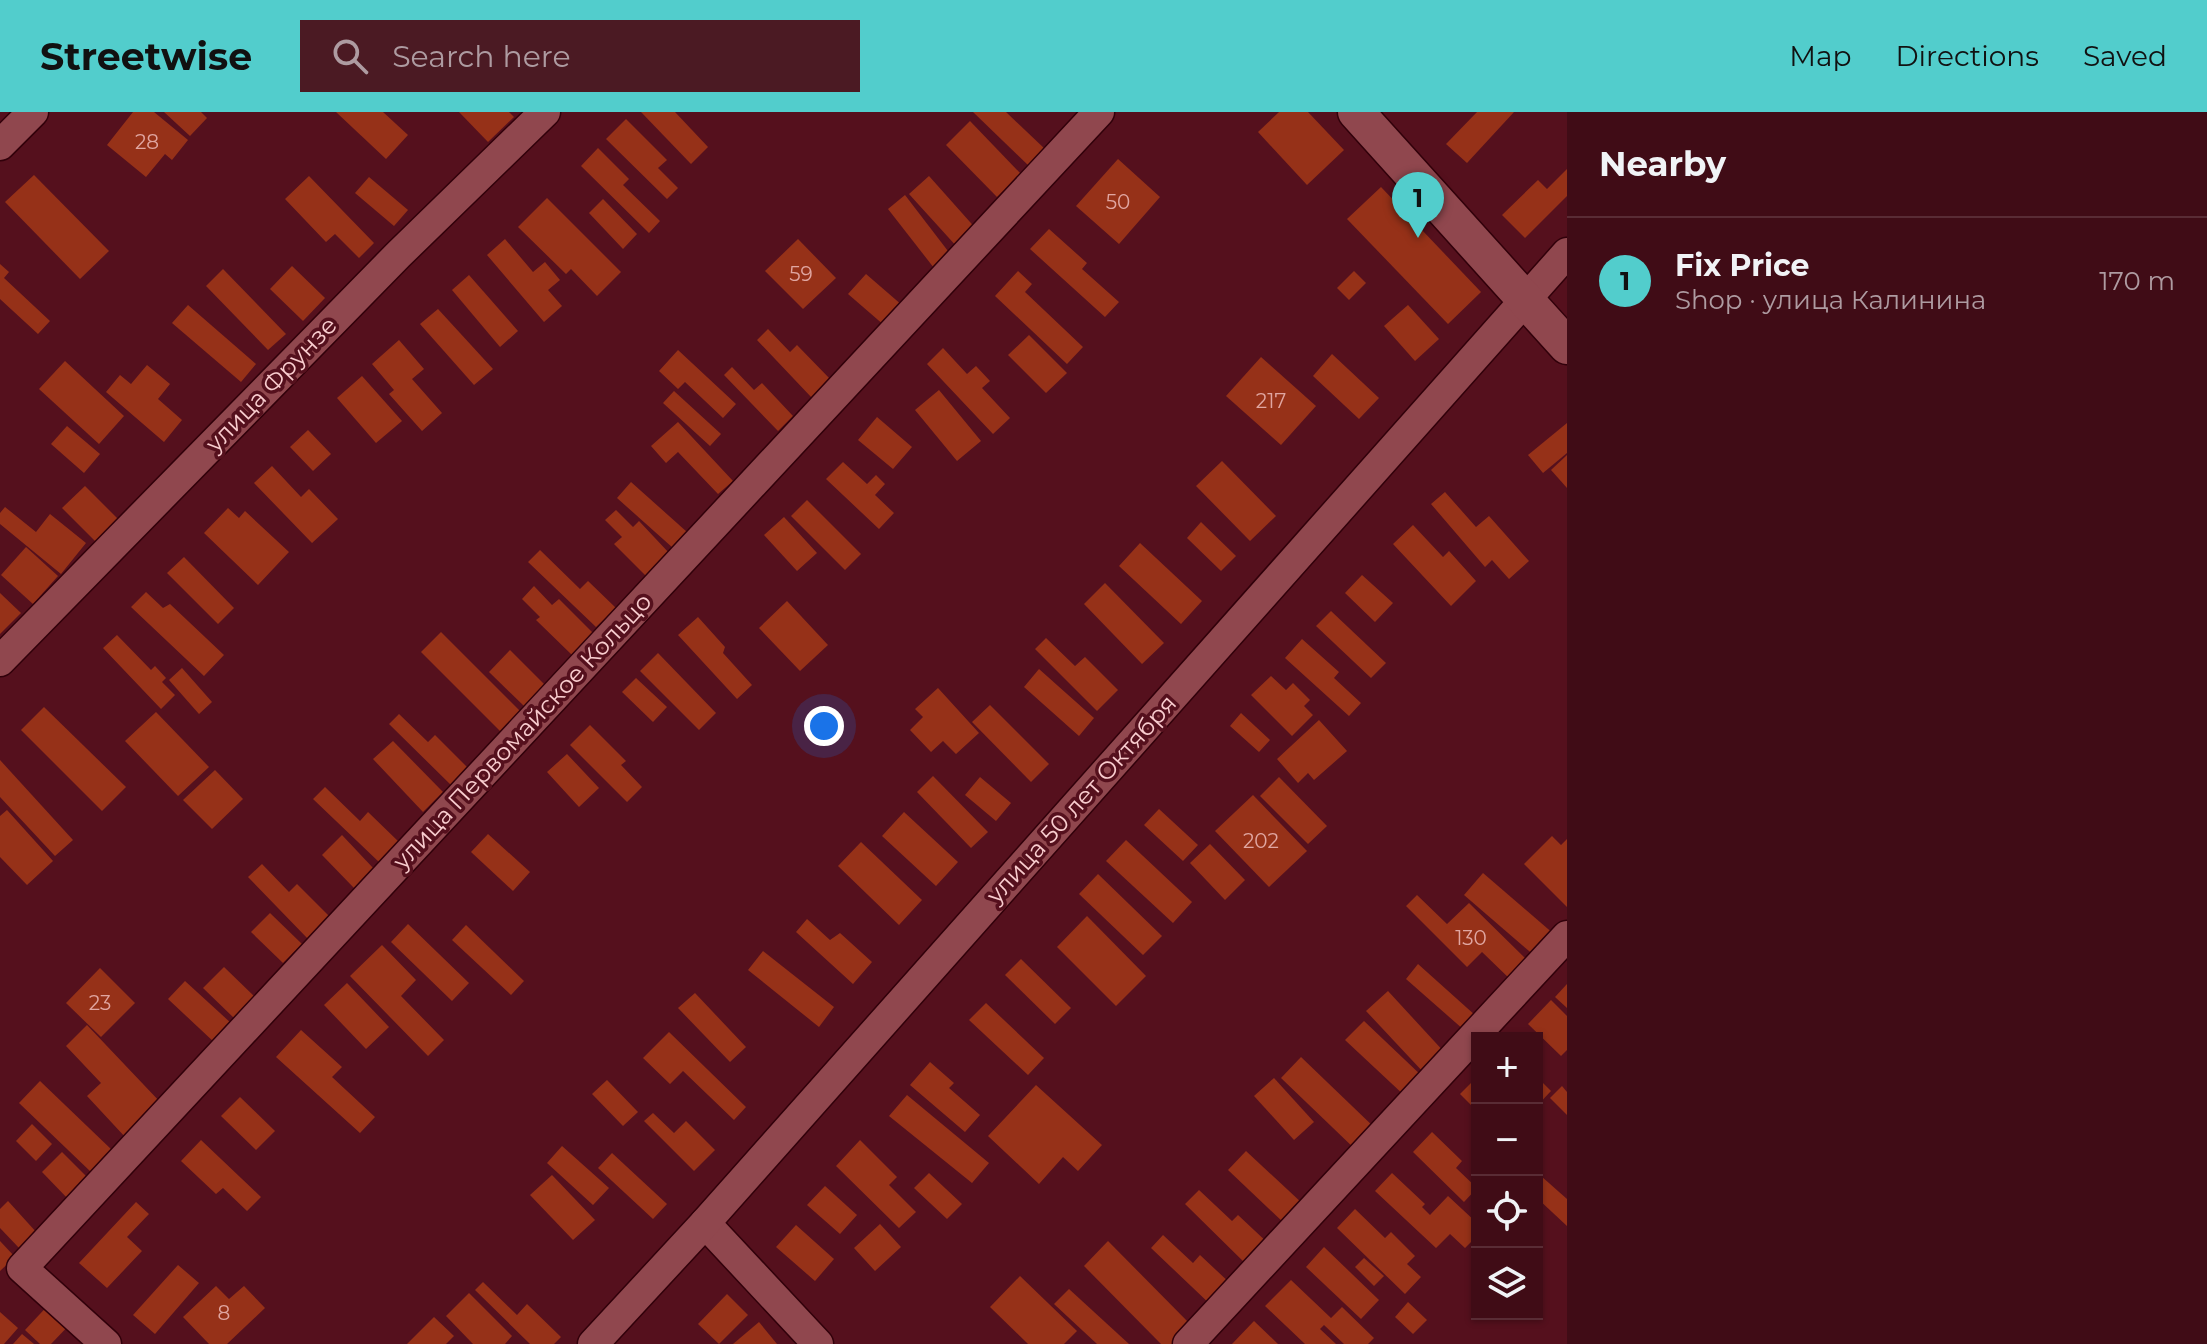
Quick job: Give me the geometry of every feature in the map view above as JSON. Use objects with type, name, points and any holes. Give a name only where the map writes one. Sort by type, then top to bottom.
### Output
[{"type":"street","points":[[0,145],[33,112]]},
{"type":"street","name":"улица Фрунзе","points":[[0,661],[398,255],[545,112]]},
{"type":"street","name":"улица Первомайское Кольцо","points":[[106,1344],[22,1268],[1099,112]]},
{"type":"street","points":[[1356,112],[1567,346]]},
{"type":"street","name":"улица 50 лет Октября","points":[[593,1344],[705,1223],[1567,253]]},
{"type":"street","points":[[1188,1344],[1567,936]]},
{"type":"street","points":[[705,1223],[818,1344]]},
{"type":"building","points":[[133,112],[154,112],[188,140],[172,160],[165,154],[146,177],[107,145]]},
{"type":"building","points":[[164,112],[201,112],[207,118],[190,136]]},
{"type":"building","points":[[336,112],[383,112],[408,135],[386,159]]},
{"type":"building","points":[[459,112],[509,112],[514,117],[488,142]]},
{"type":"building","points":[[641,112],[675,112],[708,147],[691,164]]},
{"type":"building","points":[[973,112],[1006,112],[1046,150],[1030,167]]},
{"type":"building","points":[[1279,112],[1308,112],[1344,150],[1307,185],[1258,132]]},
{"type":"building","points":[[1477,112],[1514,112],[1467,163],[1446,144]]},
{"type":"building","points":[[626,119],[667,160],[658,168],[678,188],[667,199],[606,139]]},
{"type":"building","points":[[970,121],[1021,174],[997,197],[946,145]]},
{"type":"building","points":[[598,148],[629,179],[623,185],[660,221],[649,233],[581,166]]},
{"type":"building","points":[[1118,159],[1160,197],[1119,244],[1076,206]]},
{"type":"building","points":[[1567,169],[1567,196],[1525,238],[1502,215],[1538,180],[1547,189]]},
{"type":"building","points":[[34,175],[109,251],[80,279],[5,202]]},
{"type":"building","points":[[309,176],[374,243],[359,258],[335,234],[326,242],[285,199]]},
{"type":"building","points":[[929,176],[978,231],[958,248],[909,194]]},
{"type":"building","points":[[369,177],[408,210],[394,226],[355,193]]},
{"type":"building","points":[[1381,187],[1481,292],[1448,324],[1347,219]]},
{"type":"building","points":[[905,195],[951,255],[934,268],[888,209]]},
{"type":"building","points":[[547,198],[621,272],[597,296],[571,269],[566,274],[518,227]]},
{"type":"building","points":[[603,199],[637,234],[623,249],[589,213]]},
{"type":"building","points":[[1049,229],[1087,263],[1082,269],[1119,302],[1105,317],[1030,249]]},
{"type":"building","points":[[505,239],[533,272],[545,262],[560,280],[548,290],[562,306],[544,322],[487,255]]},
{"type":"building","points":[[798,239],[836,278],[803,309],[765,271]]},
{"type":"building","points":[[0,264],[9,272],[4,278],[50,321],[38,334],[0,299]]},
{"type":"building","points":[[292,266],[325,298],[303,321],[270,289]]},
{"type":"building","points":[[223,269],[286,334],[268,350],[206,286]]},
{"type":"building","points":[[1018,271],[1032,284],[1025,292],[1083,347],[1067,364],[995,296]]},
{"type":"building","points":[[1354,271],[1366,283],[1349,300],[1337,288]]},
{"type":"building","points":[[866,274],[903,306],[885,326],[848,294]]},
{"type":"building","points":[[469,275],[518,331],[500,347],[452,290]]},
{"type":"building","points":[[188,305],[256,364],[241,382],[172,323]]},
{"type":"building","points":[[1408,305],[1439,339],[1415,361],[1384,326]]},
{"type":"building","points":[[438,309],[493,369],[474,385],[420,324]]},
{"type":"building","points":[[768,329],[790,352],[797,345],[831,380],[812,398],[757,340]]},
{"type":"building","points":[[1029,335],[1067,373],[1046,393],[1008,355]]},
{"type":"building","points":[[399,340],[424,369],[412,379],[442,413],[422,431],[389,394],[394,390],[372,364]]},
{"type":"building","points":[[943,348],[967,374],[976,366],[990,381],[982,388],[1010,418],[993,434],[927,364]]},
{"type":"building","points":[[678,350],[736,404],[723,418],[685,382],[678,389],[659,371]]},
{"type":"building","points":[[1332,354],[1379,398],[1359,419],[1313,376]]},
{"type":"building","points":[[1261,357],[1316,406],[1281,445],[1226,396]]},
{"type":"building","points":[[65,361],[124,416],[99,444],[39,389]]},
{"type":"building","points":[[147,365],[170,384],[158,399],[182,420],[164,442],[106,392],[120,375],[131,384]]},
{"type":"building","points":[[732,367],[754,390],[762,383],[793,416],[778,431],[724,375]]},
{"type":"building","points":[[362,376],[402,421],[376,443],[337,398]]},
{"type":"building","points":[[939,390],[981,441],[957,461],[915,410]]},
{"type":"building","points":[[674,391],[721,434],[710,446],[663,403]]},
{"type":"building","points":[[877,417],[912,447],[893,469],[858,440]]},
{"type":"building","points":[[678,422],[733,481],[718,494],[678,452],[666,463],[651,446]]},
{"type":"building","points":[[1567,423],[1567,453],[1543,473],[1528,455]]},
{"type":"building","points":[[67,426],[100,454],[84,473],[51,444]]},
{"type":"building","points":[[308,430],[331,454],[313,471],[290,447]]},
{"type":"building","points":[[1567,455],[1567,488],[1551,470]]},
{"type":"building","points":[[1222,461],[1276,516],[1250,541],[1196,486]]},
{"type":"building","points":[[843,462],[867,484],[876,475],[885,484],[875,495],[894,513],[879,529],[826,479]]},
{"type":"building","points":[[272,466],[301,497],[309,489],[338,519],[312,543],[254,483]]},
{"type":"building","points":[[631,482],[687,532],[673,548],[617,498]]},
{"type":"building","points":[[85,486],[118,519],[96,542],[62,508]]},
{"type":"building","points":[[1445,492],[1476,527],[1489,516],[1529,561],[1509,579],[1492,560],[1485,567],[1431,504]]},
{"type":"building","points":[[807,500],[861,554],[845,570],[791,516]]},
{"type":"building","points":[[5,507],[36,532],[50,514],[86,543],[61,574],[0,524],[0,513]]},
{"type":"building","points":[[228,508],[239,518],[245,511],[289,552],[258,585],[204,533]]},
{"type":"building","points":[[616,510],[633,527],[639,521],[670,554],[647,577],[614,544],[622,537],[605,520]]},
{"type":"building","points":[[784,517],[817,553],[797,571],[764,535]]},
{"type":"building","points":[[1201,522],[1236,556],[1221,571],[1187,538]]},
{"type":"building","points":[[1413,525],[1443,557],[1449,551],[1476,581],[1451,606],[1393,544]]},
{"type":"building","points":[[1140,543],[1202,601],[1181,624],[1119,566]]},
{"type":"building","points":[[26,547],[58,576],[33,604],[1,575]]},
{"type":"building","points":[[540,550],[580,589],[588,581],[616,608],[596,627],[528,562]]},
{"type":"building","points":[[184,557],[234,608],[218,624],[167,573]]},
{"type":"building","points":[[1362,575],[1393,603],[1375,622],[1345,593]]},
{"type":"building","points":[[1105,583],[1164,643],[1142,664],[1084,604]]},
{"type":"building","points":[[534,586],[552,605],[559,599],[593,633],[572,655],[536,620],[540,617],[522,599]]},
{"type":"building","points":[[146,592],[163,608],[170,604],[224,655],[204,676],[131,607]]},
{"type":"building","points":[[0,593],[21,613],[0,634]]},
{"type":"building","points":[[787,601],[828,645],[800,671],[759,628]]},
{"type":"building","points":[[1331,611],[1386,663],[1371,678],[1316,626]]},
{"type":"building","points":[[698,617],[725,647],[723,653],[752,685],[737,699],[678,635]]},
{"type":"building","points":[[441,632],[521,712],[501,732],[421,652]]},
{"type":"building","points":[[117,635],[151,670],[155,666],[166,678],[162,682],[175,695],[161,709],[103,648]]},
{"type":"building","points":[[1046,638],[1075,666],[1085,657],[1118,690],[1097,711],[1035,649]]},
{"type":"building","points":[[1302,639],[1339,672],[1334,678],[1361,703],[1349,716],[1285,658]]},
{"type":"building","points":[[510,650],[546,686],[525,707],[489,672]]},
{"type":"building","points":[[658,653],[716,713],[699,730],[640,671]]},
{"type":"building","points":[[182,668],[212,702],[199,714],[169,680]]},
{"type":"building","points":[[1039,669],[1094,718],[1079,736],[1024,687]]},
{"type":"building","points":[[1271,676],[1286,690],[1293,683],[1310,700],[1304,706],[1313,715],[1292,736],[1251,695]]},
{"type":"building","points":[[636,678],[667,707],[653,722],[622,692]]},
{"type":"building","points":[[938,688],[979,733],[956,754],[943,741],[931,752],[910,730],[923,717],[915,709]]},
{"type":"building","points":[[990,705],[1049,764],[1031,782],[972,722]]},
{"type":"building","points":[[44,707],[126,787],[102,811],[21,730]]},
{"type":"building","points":[[156,712],[209,767],[178,796],[125,741]]},
{"type":"building","points":[[1241,713],[1270,740],[1259,752],[1230,726]]},
{"type":"building","points":[[399,714],[428,742],[435,735],[470,770],[453,787],[389,724]]},
{"type":"building","points":[[1319,720],[1347,751],[1314,780],[1308,773],[1298,783],[1277,759]]},
{"type":"building","points":[[590,725],[626,761],[621,765],[642,787],[627,802],[570,745]]},
{"type":"building","points":[[393,741],[443,792],[423,812],[373,759]]},
{"type":"building","points":[[567,754],[599,788],[579,807],[547,772]]},
{"type":"building","points":[[0,760],[73,840],[55,856],[0,797]]},
{"type":"building","points":[[215,770],[243,799],[212,829],[183,800]]},
{"type":"building","points":[[933,776],[988,832],[971,848],[917,792]]},
{"type":"building","points":[[980,777],[1011,803],[996,821],[965,795]]},
{"type":"building","points":[[1279,777],[1327,826],[1308,844],[1260,796]]},
{"type":"building","points":[[325,787],[360,821],[368,812],[400,843],[380,863],[313,799]]},
{"type":"building","points":[[1253,795],[1307,851],[1269,887],[1215,831]]},
{"type":"building","points":[[1159,809],[1198,845],[1183,861],[1144,825]]},
{"type":"building","points":[[7,810],[53,861],[27,885],[0,857],[0,816]]},
{"type":"building","points":[[904,812],[958,862],[936,886],[882,836]]},
{"type":"building","points":[[488,834],[530,872],[513,891],[471,852]]},
{"type":"building","points":[[342,835],[374,869],[354,888],[322,855]]},
{"type":"building","points":[[1552,836],[1561,845],[1567,839],[1567,907],[1524,864]]},
{"type":"building","points":[[1126,840],[1192,902],[1173,923],[1106,861]]},
{"type":"building","points":[[861,842],[922,900],[899,925],[838,866]]},
{"type":"building","points":[[1210,844],[1245,880],[1225,900],[1190,863]]},
{"type":"building","points":[[262,864],[289,892],[297,884],[331,918],[309,940],[248,877]]},
{"type":"building","points":[[1483,873],[1555,935],[1536,957],[1464,895]]},
{"type":"building","points":[[1098,874],[1162,936],[1143,955],[1079,894]]},
{"type":"building","points":[[1417,895],[1447,924],[1469,903],[1530,963],[1512,981],[1482,952],[1467,967],[1406,906]]},
{"type":"building","points":[[270,913],[302,944],[283,963],[251,932]]},
{"type":"building","points":[[1087,916],[1146,976],[1116,1006],[1057,947]]},
{"type":"building","points":[[807,919],[830,940],[840,933],[872,962],[853,984],[796,932]]},
{"type":"building","points":[[408,924],[469,983],[452,1001],[391,942]]},
{"type":"building","points":[[466,925],[524,981],[511,995],[452,940]]},
{"type":"building","points":[[382,945],[416,980],[401,996],[444,1040],[428,1056],[350,976]]},
{"type":"building","points":[[763,951],[834,1007],[819,1027],[748,970]]},
{"type":"building","points":[[1021,959],[1071,1008],[1055,1024],[1005,975]]},
{"type":"building","points":[[1418,964],[1476,1016],[1464,1030],[1406,979]]},
{"type":"building","points":[[224,967],[256,998],[235,1019],[203,988]]},
{"type":"building","points":[[100,968],[135,1003],[101,1037],[66,1003]]},
{"type":"building","points":[[185,981],[232,1024],[215,1043],[168,999]]},
{"type":"building","points":[[347,983],[389,1027],[366,1049],[324,1005]]},
{"type":"building","points":[[1567,984],[1567,1008],[1555,997]]},
{"type":"building","points":[[1388,991],[1446,1054],[1425,1074],[1366,1011]]},
{"type":"building","points":[[695,993],[746,1047],[730,1062],[678,1008]]},
{"type":"building","points":[[1551,1000],[1567,1016],[1567,1050],[1561,1056],[1543,1039],[1543,1032],[1536,1032],[1528,1024]]},
{"type":"building","points":[[986,1003],[1044,1058],[1028,1075],[969,1020]]},
{"type":"building","points":[[1364,1021],[1424,1078],[1406,1097],[1345,1040]]},
{"type":"building","points":[[87,1025],[162,1104],[126,1138],[87,1096],[101,1083],[66,1046]]},
{"type":"building","points":[[301,1030],[342,1067],[332,1077],[375,1117],[360,1133],[276,1057]]},
{"type":"building","points":[[669,1032],[746,1107],[734,1120],[683,1071],[670,1084],[643,1058]]},
{"type":"building","points":[[1301,1057],[1377,1130],[1357,1151],[1281,1078]]},
{"type":"building","points":[[930,1062],[954,1083],[949,1088],[980,1115],[965,1132],[910,1085]]},
{"type":"building","points":[[1274,1078],[1314,1122],[1294,1140],[1254,1096]]},
{"type":"building","points":[[607,1080],[638,1112],[623,1126],[592,1094]]},
{"type":"building","points":[[40,1081],[113,1151],[92,1173],[19,1103]]},
{"type":"building","points":[[1471,1083],[1471,1105],[1460,1094]]},
{"type":"building","points":[[1543,1083],[1551,1091],[1543,1100]]},
{"type":"building","points":[[1036,1085],[1102,1145],[1078,1171],[1063,1157],[1039,1184],[988,1136]]},
{"type":"building","points":[[1562,1086],[1567,1092],[1567,1115],[1550,1098]]},
{"type":"building","points":[[907,1095],[989,1163],[972,1183],[889,1116]]},
{"type":"building","points":[[240,1097],[275,1131],[256,1150],[221,1116]]},
{"type":"building","points":[[653,1113],[674,1133],[686,1121],[715,1150],[694,1171],[644,1121]]},
{"type":"building","points":[[32,1124],[52,1144],[36,1161],[16,1141]]},
{"type":"building","points":[[1432,1132],[1462,1161],[1456,1168],[1471,1182],[1471,1194],[1464,1202],[1413,1152]]},
{"type":"building","points":[[201,1140],[261,1197],[247,1211],[223,1188],[216,1194],[181,1161]]},
{"type":"building","points":[[860,1140],[897,1177],[889,1185],[916,1212],[899,1228],[836,1166]]},
{"type":"building","points":[[562,1146],[609,1188],[593,1205],[547,1163]]},
{"type":"building","points":[[1246,1151],[1303,1204],[1285,1224],[1228,1170]]},
{"type":"building","points":[[62,1152],[91,1181],[70,1201],[42,1172]]},
{"type":"building","points":[[612,1153],[667,1204],[653,1219],[598,1168]]},
{"type":"building","points":[[929,1173],[962,1204],[947,1219],[914,1188]]},
{"type":"building","points":[[1392,1173],[1425,1204],[1422,1207],[1430,1215],[1448,1196],[1471,1217],[1471,1242],[1465,1248],[1450,1234],[1436,1248],[1375,1191]]},
{"type":"building","points":[[552,1175],[595,1220],[573,1240],[530,1195]]},
{"type":"building","points":[[1543,1178],[1567,1199],[1567,1226],[1543,1204]]},
{"type":"building","points":[[825,1186],[857,1215],[840,1234],[807,1205]]},
{"type":"building","points":[[1199,1190],[1232,1221],[1238,1215],[1270,1245],[1249,1267],[1185,1204]]},
{"type":"building","points":[[8,1201],[37,1233],[20,1249],[0,1228],[0,1209]]},
{"type":"building","points":[[136,1202],[149,1214],[127,1237],[142,1251],[107,1288],[79,1263]]},
{"type":"building","points":[[1355,1209],[1385,1238],[1391,1232],[1415,1256],[1407,1264],[1421,1277],[1405,1294],[1337,1228]]},
{"type":"building","points":[[880,1224],[901,1247],[875,1271],[854,1248]]},
{"type":"building","points":[[796,1225],[834,1259],[815,1281],[776,1247]]},
{"type":"building","points":[[1163,1235],[1193,1263],[1200,1255],[1232,1285],[1212,1306],[1151,1248]]},
{"type":"building","points":[[0,1241],[15,1257],[0,1271]]},
{"type":"building","points":[[1108,1241],[1192,1326],[1174,1344],[1161,1344],[1084,1266]]},
{"type":"building","points":[[1324,1247],[1379,1300],[1361,1319],[1306,1267]]},
{"type":"building","points":[[1364,1258],[1384,1276],[1374,1286],[1355,1267]]},
{"type":"building","points":[[178,1265],[199,1283],[155,1334],[133,1315]]},
{"type":"building","points":[[1020,1276],[1077,1331],[1064,1344],[1028,1344],[990,1307]]},
{"type":"building","points":[[1291,1280],[1331,1318],[1342,1307],[1374,1338],[1368,1344],[1344,1344],[1324,1325],[1320,1329],[1336,1344],[1305,1344],[1265,1306]]},
{"type":"building","points":[[483,1282],[517,1315],[527,1304],[561,1337],[554,1344],[530,1344],[475,1290]]},
{"type":"building","points":[[216,1286],[229,1299],[244,1286],[265,1308],[227,1344],[209,1344],[183,1317]]},
{"type":"building","points":[[1069,1289],[1129,1344],[1097,1344],[1054,1304]]},
{"type":"building","points":[[469,1293],[512,1336],[505,1344],[473,1344],[446,1316]]},
{"type":"building","points":[[727,1294],[748,1315],[719,1344],[698,1324]]},
{"type":"building","points":[[53,1300],[74,1320],[51,1344],[40,1344],[25,1330]]},
{"type":"building","points":[[1408,1302],[1427,1320],[1413,1334],[1395,1317]]},
{"type":"building","points":[[0,1312],[18,1328],[4,1344],[0,1344]]},
{"type":"building","points":[[434,1317],[454,1336],[446,1344],[407,1344]]},
{"type":"building","points":[[1254,1321],[1278,1344],[1232,1344]]},
{"type":"building","points":[[759,1322],[777,1344],[733,1344]]},
{"type":"building","points":[[22,1334],[34,1344],[13,1344]]},
{"type":"place","name":"Fix Price","points":[[1418,238]]}]
